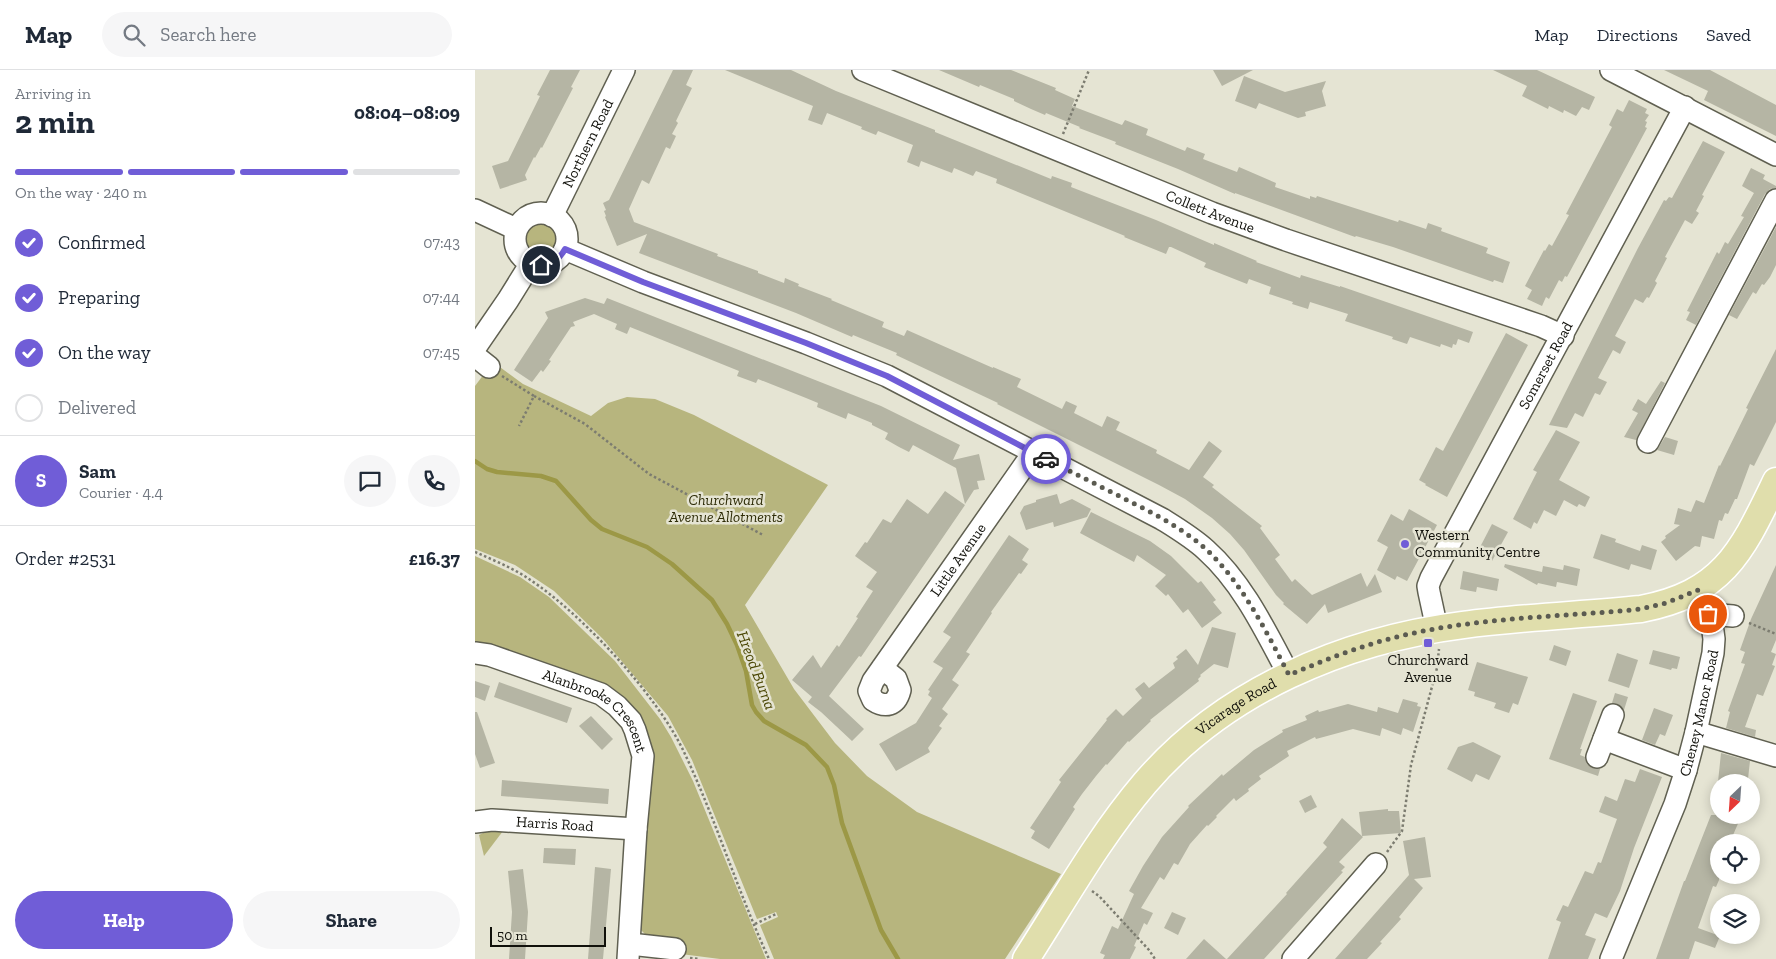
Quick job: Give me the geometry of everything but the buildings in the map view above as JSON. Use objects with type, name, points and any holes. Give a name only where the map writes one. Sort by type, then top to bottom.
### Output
[{"type":"main road","points":[[1698,590],[1718,574],[1739,550],[1776,481]]},
{"type":"main road","name":"Vicarage Road","points":[[1026,959],[1100,843],[1131,800],[1167,760],[1203,728],[1251,695],[1289,675],[1335,656],[1378,642],[1463,625],[1641,609],[1666,603],[1698,590]]},
{"type":"street","name":"Northern Road","points":[[552,216],[624,70]]},
{"type":"street","name":"Collett Avenue","points":[[863,70],[1230,220],[1541,326],[1563,336]]},
{"type":"street","points":[[1611,70],[1776,155]]},
{"type":"street","name":"Somerset Road","points":[[1437,629],[1428,586],[1431,578],[1685,107]]},
{"type":"street","points":[[1648,442],[1776,200]]},
{"type":"street","points":[[475,210],[516,229]]},
{"type":"street","points":[[532,214],[552,216],[564,228],[567,236],[565,249],[561,256],[551,263],[541,265],[531,263],[519,255],[514,240],[516,229],[524,219],[532,214]]},
{"type":"street","points":[[565,249],[643,282],[806,343],[887,376],[1033,453],[1145,509],[1187,535],[1207,551],[1226,571],[1260,621],[1289,675]]},
{"type":"street","points":[[475,348],[531,263]]},
{"type":"street","name":"Little Avenue","points":[[882,668],[1033,453]]},
{"type":"street","name":"Cheney Manor Road","points":[[1611,959],[1665,830],[1686,770],[1696,732],[1713,653],[1714,639],[1712,624],[1698,590]]},
{"type":"street","points":[[1708,614],[1733,616]]},
{"type":"street","name":"Alanbrooke Crescent","points":[[475,653],[489,655],[594,691],[609,699],[624,714],[635,730],[643,756],[636,829],[629,951],[675,949]]},
{"type":"street","points":[[1613,715],[1600,748],[1686,770]]},
{"type":"street","points":[[1696,732],[1776,756]]},
{"type":"street","name":"Harris Road","points":[[475,822],[492,820],[636,829]]},
{"type":"street","points":[[1293,959],[1376,864]]},
{"type":"path","points":[[1063,135],[1089,70]]},
{"type":"path","points":[[482,362],[518,387],[585,424],[649,474],[763,535]]},
{"type":"path","points":[[519,426],[534,396]]},
{"type":"path","points":[[1733,616],[1776,634]]},
{"type":"path","points":[[1376,864],[1402,831],[1411,765],[1439,660],[1437,629]]},
{"type":"path","points":[[1077,880],[1099,896],[1155,959]]},
{"type":"path","points":[[755,924],[776,914]]},
{"type":"green space","points":[[540,218],[555,224],[561,239],[555,254],[540,260],[525,254],[519,239],[525,224]]},
{"type":"green space","name":"Churchward Avenue Allotments","points":[[493,362],[523,384],[591,416],[608,403],[627,397],[655,399],[694,415],[828,485],[745,605],[794,689],[835,743],[867,776],[917,812],[1061,874],[1005,959],[774,959],[760,925],[778,917],[776,912],[757,919],[692,760],[668,716],[603,639],[554,591],[515,565],[475,549],[475,386]]},
{"type":"green space","points":[[475,556],[520,577],[549,597],[615,661],[660,719],[693,781],[766,959],[720,959],[681,954],[649,938],[640,929],[634,718],[475,646]]},
{"type":"green space","points":[[487,831],[503,831],[484,856],[479,835]]},
{"type":"waterway","name":"Hreod Burna","points":[[475,461],[487,469],[497,472],[541,476],[556,481],[591,520],[602,529],[647,547],[672,564],[712,600],[737,645],[746,671],[752,705],[756,712],[764,721],[806,745],[827,767],[834,785],[842,823],[881,930],[898,959]]},
{"type":"way so far","points":[[1046,459],[1145,509],[1187,535],[1207,551],[1226,571],[1244,596],[1260,621],[1289,675],[1351,650],[1406,635],[1463,625],[1641,609],[1682,598],[1698,590],[1708,614]]},
{"type":"place","name":"Western Community Centre","points":[[1405,544]]},
{"type":"place","name":"Churchward Avenue","points":[[1428,643]]},
{"type":"route","points":[[541,265],[546,265],[558,259],[565,249],[643,282],[806,343],[887,376],[1046,459]]}]
